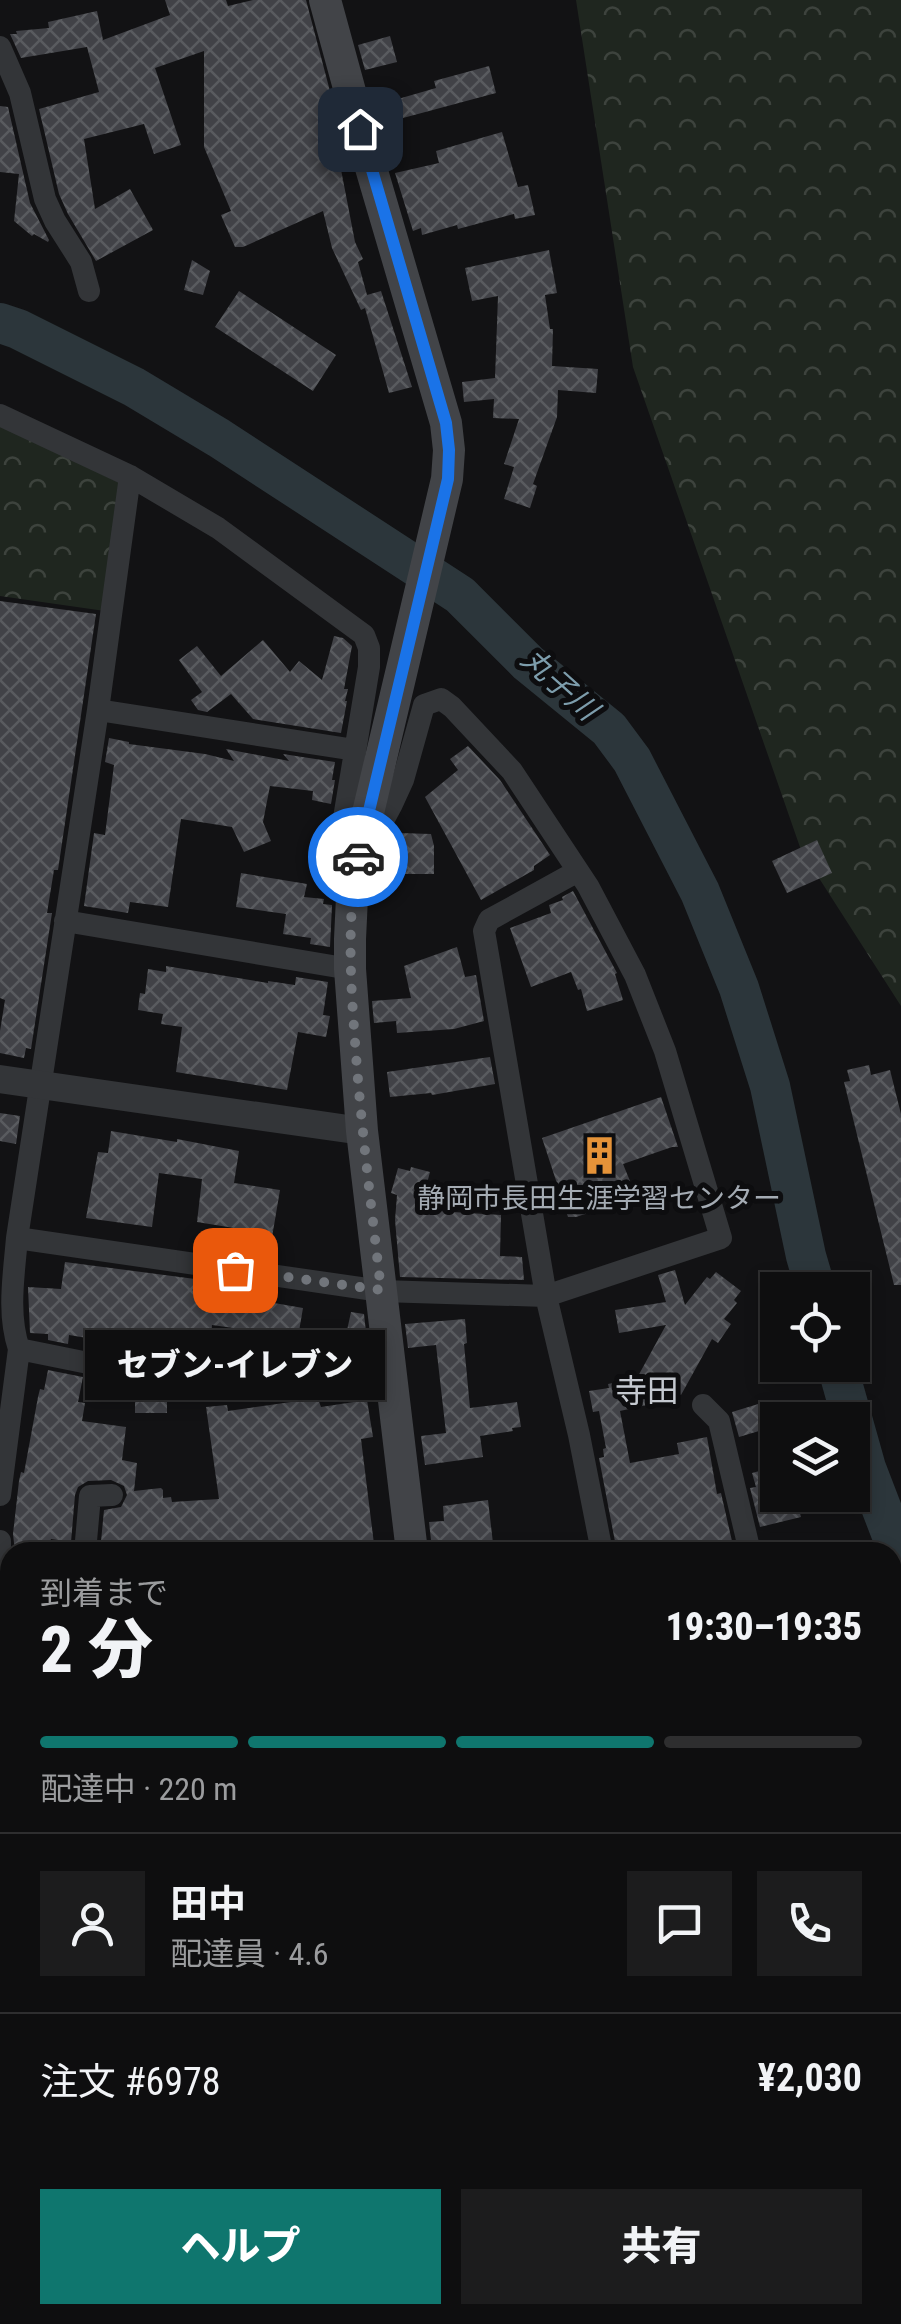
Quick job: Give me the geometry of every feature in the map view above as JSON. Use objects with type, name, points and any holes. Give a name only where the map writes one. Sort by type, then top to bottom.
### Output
[{"type":"main road","points":[[326,0],[446,423],[449,450],[448,479],[362,834],[352,898],[350,968],[362,1131],[411,1542]]},
{"type":"street","points":[[0,47],[20,93],[45,199],[54,221],[82,262],[89,291]]},
{"type":"street","points":[[0,415],[130,476],[218,528],[364,635],[369,667],[343,824],[342,854],[356,871],[403,780],[424,705],[441,699],[452,707],[512,771],[578,871],[635,975],[665,1051],[722,1238],[546,1296],[381,1290],[17,1238]]},
{"type":"street","points":[[0,1495],[20,1349],[14,1334],[17,1238],[130,476]]},
{"type":"street","points":[[98,710],[355,750]]},
{"type":"street","points":[[578,871],[489,920],[484,931],[546,1296],[600,1542]]},
{"type":"street","points":[[65,921],[350,968]]},
{"type":"street","points":[[0,1080],[362,1131]]},
{"type":"street","points":[[20,1349],[98,1365],[159,1369],[290,1359],[387,1344]]},
{"type":"street","points":[[704,1405],[719,1421],[748,1542]]},
{"type":"street","points":[[85,1542],[90,1496],[112,1495]]},
{"type":"street","points":[[0,1541],[0,1556]]},
{"type":"green space","points":[[576,0],[901,0],[901,1006],[801,850],[633,367]]},
{"type":"green space","points":[[0,425],[124,485],[105,611],[0,596]]},
{"type":"building","points":[[165,0],[226,0],[228,6],[253,0],[306,0],[346,152],[338,154],[355,242],[363,259],[358,262],[367,295],[381,291],[412,387],[389,393],[365,308],[361,310],[332,248],[323,211],[243,247],[235,247],[221,215],[231,211],[204,147],[204,51],[155,68],[181,145],[154,154],[144,124],[84,139],[95,209],[130,189],[153,230],[96,261],[59,194],[39,109],[99,92],[87,47],[21,58],[10,34],[49,28],[48,22],[97,11],[103,40],[170,15]]},
{"type":"building","points":[[390,36],[397,62],[365,70],[358,45]]},
{"type":"building","points":[[489,66],[496,93],[403,118],[398,99],[436,88],[434,81]]},
{"type":"building","points":[[0,106],[8,107],[30,203],[48,242],[32,236],[14,221],[19,174],[0,172]]},
{"type":"building","points":[[502,132],[518,187],[528,185],[535,215],[515,219],[514,214],[422,235],[421,228],[413,231],[395,173],[439,163],[436,151]]},
{"type":"building","points":[[549,250],[557,293],[545,295],[553,329],[552,366],[598,369],[596,393],[558,390],[557,417],[533,484],[537,486],[530,508],[504,499],[514,467],[504,464],[519,419],[493,418],[494,399],[464,402],[462,382],[495,378],[498,296],[472,301],[465,268]]},
{"type":"building","points":[[192,260],[210,271],[203,295],[184,290]]},
{"type":"building","points":[[239,291],[336,355],[313,391],[215,327]]},
{"type":"building","points":[[0,601],[96,614],[58,870],[54,870],[47,913],[52,913],[31,1049],[26,1048],[24,1058],[0,1053],[5,1000],[0,998]]},
{"type":"building","points":[[334,636],[352,646],[341,733],[253,719],[231,694],[207,712],[198,710],[191,700],[202,692],[179,660],[197,646],[221,676],[263,640],[290,672],[299,661],[322,680]]},
{"type":"building","points":[[109,738],[234,761],[226,749],[289,761],[283,754],[335,762],[331,804],[312,800],[313,791],[270,786],[263,822],[271,841],[244,852],[232,827],[181,819],[168,907],[130,902],[128,913],[84,906],[94,833],[105,835],[114,765],[105,762]]},
{"type":"building","points":[[468,746],[500,780],[550,855],[534,870],[481,900],[425,797],[458,770],[450,759]]},
{"type":"building","points":[[400,833],[431,834],[434,874],[400,874]]},
{"type":"building","points":[[817,840],[832,873],[787,893],[772,861]]},
{"type":"building","points":[[241,873],[307,884],[304,897],[324,899],[323,904],[332,905],[330,947],[310,944],[311,938],[283,934],[286,914],[236,907]]},
{"type":"building","points":[[573,891],[617,973],[623,1000],[587,1011],[571,972],[531,987],[510,928],[551,913],[549,905]]},
{"type":"building","points":[[457,947],[465,977],[476,975],[484,1021],[454,1029],[397,1033],[396,1021],[374,1023],[372,1001],[411,998],[404,966]]},
{"type":"building","points":[[166,966],[268,983],[295,985],[296,977],[328,982],[323,1015],[330,1016],[326,1037],[298,1032],[287,1090],[176,1072],[182,1027],[161,1024],[163,1014],[138,1010],[140,993],[145,994],[148,969],[166,972]]},
{"type":"building","points":[[490,1057],[495,1084],[432,1095],[390,1097],[387,1072]]},
{"type":"building","points":[[869,1065],[871,1075],[890,1070],[901,1114],[901,1285],[894,1285],[844,1082],[850,1081],[847,1070]]},
{"type":"building","name":"静岡市長田生涯学習センター","points":[[661,1097],[678,1147],[623,1164],[630,1181],[606,1189],[612,1205],[568,1217],[542,1138]]},
{"type":"building","points":[[0,1113],[20,1116],[16,1144],[0,1141]]},
{"type":"building","points":[[111,1131],[239,1151],[234,1183],[280,1190],[269,1255],[230,1248],[234,1228],[197,1222],[202,1179],[159,1173],[152,1227],[86,1218],[98,1152],[108,1153]]},
{"type":"building","points":[[411,1167],[430,1172],[420,1210],[501,1215],[500,1256],[522,1257],[524,1280],[400,1277],[397,1195],[391,1193],[398,1168],[410,1171]]},
{"type":"building","points":[[65,1262],[218,1282],[216,1289],[224,1290],[223,1294],[303,1308],[297,1343],[274,1345],[275,1334],[212,1325],[208,1350],[198,1351],[166,1346],[166,1351],[69,1335],[68,1344],[48,1340],[48,1334],[30,1333],[28,1287],[61,1289]]},
{"type":"building","points":[[675,1270],[685,1305],[707,1277],[710,1279],[716,1272],[741,1291],[724,1319],[731,1324],[718,1343],[712,1339],[681,1395],[651,1378],[656,1403],[620,1411],[630,1463],[679,1454],[677,1443],[707,1437],[717,1494],[721,1493],[732,1541],[615,1542],[599,1458],[604,1457],[606,1448],[599,1411],[593,1412],[589,1391],[637,1378],[666,1325],[619,1333],[615,1310],[666,1302],[658,1275]]},
{"type":"building","points":[[351,1312],[364,1314],[366,1332],[346,1335]]},
{"type":"building","points":[[465,1319],[470,1408],[517,1402],[521,1427],[480,1436],[483,1457],[425,1465],[421,1436],[446,1433],[436,1345],[408,1348],[405,1324]]},
{"type":"building","points":[[48,1370],[83,1377],[78,1402],[85,1403],[82,1421],[126,1427],[122,1460],[137,1463],[134,1491],[161,1488],[163,1498],[171,1497],[172,1502],[219,1499],[206,1407],[227,1405],[228,1411],[291,1402],[283,1375],[308,1371],[321,1407],[367,1400],[373,1437],[361,1439],[374,1542],[101,1542],[104,1510],[121,1507],[127,1495],[124,1486],[111,1480],[88,1481],[78,1487],[71,1542],[14,1542],[19,1481],[21,1472],[24,1473],[40,1389],[44,1390]]},
{"type":"building","points":[[135,1382],[167,1383],[167,1413],[135,1413]]},
{"type":"building","points":[[760,1404],[760,1431],[739,1437],[732,1412]]},
{"type":"building","points":[[760,1471],[760,1512],[800,1512],[801,1517],[760,1527],[750,1488],[756,1487],[752,1473]]},
{"type":"building","points":[[488,1500],[493,1542],[431,1542],[429,1522],[444,1521],[443,1506]]},
{"type":"waterway","name":"丸子川","points":[[0,323],[134,387],[460,595],[528,663],[609,729],[632,760],[700,892],[739,988],[770,1086],[811,1272]]},
{"type":"waterway","name":"丸子川","points":[[842,1382],[866,1468],[894,1542]]},
{"type":"way so far","points":[[235,1270],[381,1290],[362,1131],[350,968],[352,898],[358,857]]},
{"type":"place","name":"静岡市長田生涯学習センター","points":[[599,1155]]},
{"type":"place","name":"セブン-イレブン","points":[[235,1270]]},
{"type":"district","name":"寺田","points":[[647,1391]]},
{"type":"route","points":[[358,857],[448,479],[449,450],[446,423],[360,129]]}]
